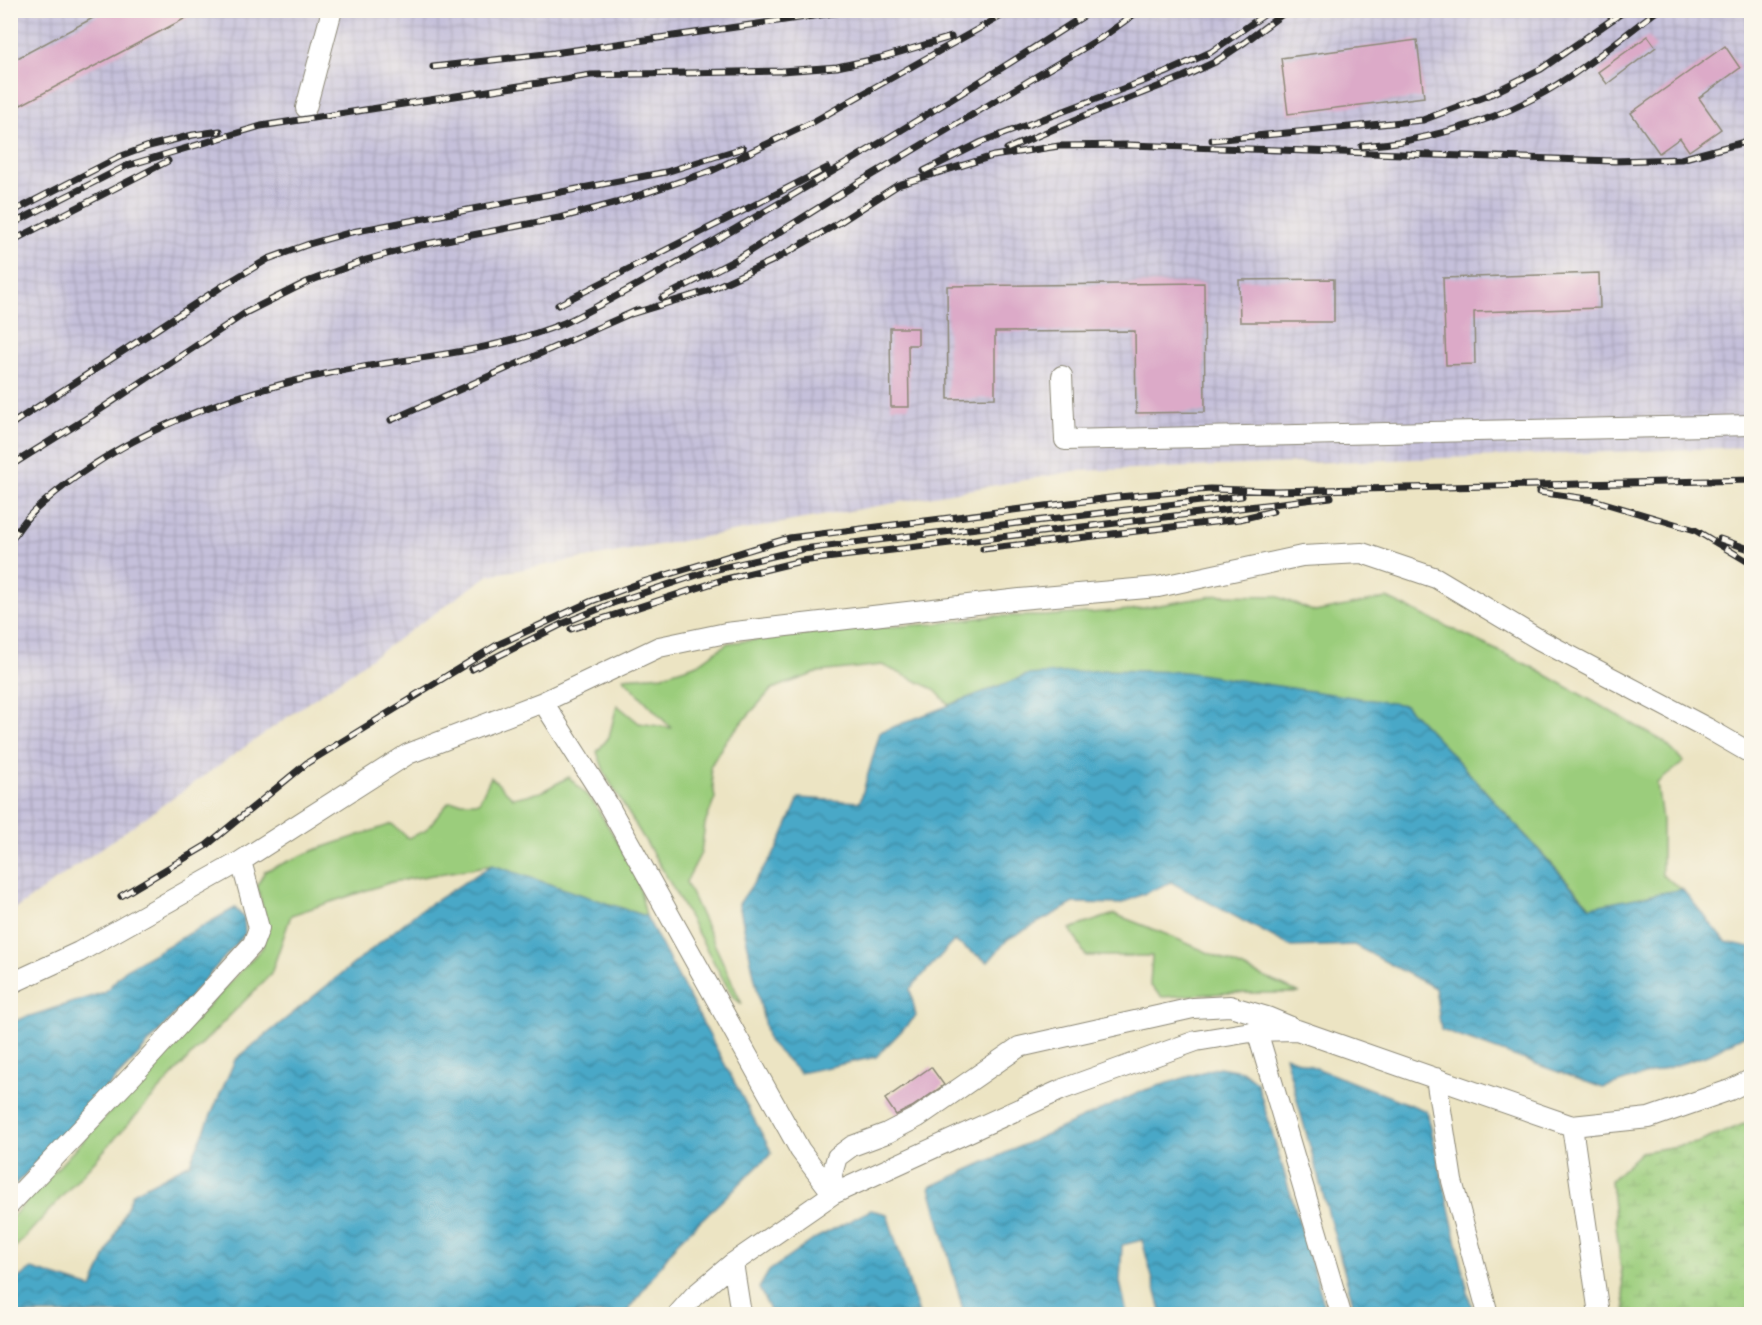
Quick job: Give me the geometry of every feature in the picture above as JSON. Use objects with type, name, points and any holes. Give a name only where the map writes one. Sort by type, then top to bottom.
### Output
[{"type":"lane","points":[[306,108],[332,10]]},
{"type":"lane","points":[[1062,376],[1065,440],[1752,425]]},
{"type":"lane","points":[[10,984],[79,952],[241,861],[408,754],[543,702],[659,647],[726,633],[1020,599],[1158,587],[1302,555],[1362,553],[1436,578],[1540,640],[1752,754]]},
{"type":"lane","points":[[543,702],[606,801],[800,1150],[833,1194]]},
{"type":"lane","points":[[10,1204],[253,944],[259,928],[241,861]]},
{"type":"lane","points":[[833,1194],[832,1174],[837,1156],[852,1146],[887,1133],[918,1117],[1019,1047],[1193,1008],[1230,1006],[1267,1017],[1572,1126],[1649,1118],[1730,1090],[1752,1078]]},
{"type":"lane","points":[[678,1314],[694,1296],[733,1263],[833,1194],[1063,1089],[1196,1041],[1257,1031],[1297,1029]]},
{"type":"lane","points":[[1257,1031],[1341,1314]]},
{"type":"lane","points":[[1436,1078],[1452,1181],[1488,1314]]},
{"type":"lane","points":[[1572,1126],[1599,1314]]},
{"type":"lane","points":[[733,1263],[741,1314]]},
{"type":"shaded area","points":[[11,11],[1751,11],[1751,447],[1075,471],[489,575],[11,912]]},
{"type":"green space","points":[[1218,595],[1276,596],[1315,612],[1387,598],[1532,667],[1663,741],[1684,762],[1657,783],[1662,820],[1662,875],[1682,889],[1591,907],[1405,705],[1027,675],[949,705],[934,689],[882,665],[819,672],[772,689],[726,740],[710,767],[715,798],[705,824],[701,853],[686,882],[742,1004],[733,997],[664,872],[606,776],[597,752],[609,737],[617,705],[639,723],[671,728],[623,678],[663,675],[698,664],[728,643],[837,630],[934,624],[993,616],[1044,616],[1131,610]]},
{"type":"green space","points":[[491,777],[513,798],[541,792],[569,777],[594,803],[636,872],[646,916],[492,865],[392,882],[291,915],[271,974],[195,1051],[14,1249],[11,1260],[11,1218],[263,947],[267,926],[257,886],[265,871],[315,850],[392,824],[408,838],[425,831],[449,802],[479,802]]},
{"type":"green space","points":[[1114,914],[1300,993],[1228,993],[1162,997],[1150,985],[1152,956],[1086,956],[1070,929]]},
{"type":"green space","points":[[1751,1121],[1751,1314],[1626,1314],[1611,1180],[1641,1152],[1697,1143]]},
{"type":"water","points":[[1106,670],[1185,672],[1405,705],[1590,907],[1682,889],[1726,942],[1751,947],[1751,1032],[1705,1056],[1603,1088],[1441,1030],[1435,988],[1354,945],[1292,947],[1171,882],[1120,904],[1074,903],[1008,939],[988,962],[954,941],[910,989],[916,1016],[876,1057],[800,1073],[768,1041],[739,904],[777,849],[799,798],[860,802],[880,732],[1027,675]]},
{"type":"water","points":[[492,865],[646,916],[772,1153],[677,1243],[626,1314],[11,1314],[11,1283],[32,1269],[92,1288],[133,1193],[190,1163],[235,1060],[419,911]]},
{"type":"water","points":[[235,908],[244,918],[245,934],[140,1053],[11,1189],[11,1022],[105,992],[126,969]]},
{"type":"water","points":[[1285,1056],[1427,1111],[1473,1314],[1356,1314]]},
{"type":"water","points":[[1219,1067],[1242,1071],[1257,1083],[1327,1314],[1162,1314],[1142,1240],[1122,1245],[1120,1282],[1127,1314],[964,1314],[930,1187],[1145,1090]]},
{"type":"water","points":[[871,1210],[887,1214],[919,1314],[772,1314],[759,1288],[769,1271],[816,1238]]},
{"type":"building","points":[[108,10],[201,10],[21,105],[10,85],[10,62]]},
{"type":"building","points":[[1648,36],[1656,47],[1607,84],[1598,72]]},
{"type":"building","points":[[1417,40],[1424,97],[1288,114],[1281,58]]},
{"type":"building","points":[[1725,46],[1740,68],[1699,98],[1721,129],[1689,151],[1680,138],[1659,153],[1631,113]]},
{"type":"building","points":[[1599,273],[1600,308],[1474,312],[1475,364],[1446,365],[1443,278]]},
{"type":"building","points":[[1334,279],[1334,322],[1240,322],[1239,280]]},
{"type":"building","points":[[1204,283],[1205,412],[1136,413],[1135,331],[995,332],[995,398],[948,399],[947,286]]},
{"type":"building","points":[[890,328],[918,328],[918,345],[908,345],[909,407],[891,407]]},
{"type":"building","points":[[931,1067],[944,1085],[896,1115],[885,1099]]},
{"type":"railway","points":[[433,67],[554,53],[855,10]]},
{"type":"railway","points":[[10,466],[92,415],[247,312],[307,282],[366,260],[416,246],[559,218],[616,203],[711,171],[813,122],[1012,10]]},
{"type":"railway","points":[[10,542],[33,512],[65,485],[99,462],[134,441],[210,407],[290,382],[507,342],[564,323],[631,289],[838,168],[1093,10]]},
{"type":"railway","points":[[662,298],[737,259],[858,183],[1104,36],[1140,10]]},
{"type":"railway","points":[[924,171],[982,142],[1165,73],[1211,52],[1271,10]]},
{"type":"railway","points":[[1007,149],[1215,62],[1288,10]]},
{"type":"railway","points":[[1212,140],[1423,120],[1491,94],[1541,69],[1626,10]]},
{"type":"railway","points":[[1362,146],[1406,141],[1450,131],[1514,108],[1566,79],[1658,10]]},
{"type":"railway","points":[[10,225],[126,166],[261,126],[591,75],[782,71],[837,67],[880,58],[951,37]]},
{"type":"railway","points":[[10,213],[119,157],[149,146],[220,131]]},
{"type":"railway","points":[[631,314],[707,291],[774,260],[837,224],[898,185],[993,156],[1059,146],[1129,145],[1614,161],[1681,159],[1752,140]]},
{"type":"railway","points":[[10,425],[221,287],[268,259],[352,232],[666,172],[743,148]]},
{"type":"railway","points":[[10,242],[168,161]]},
{"type":"railway","points":[[558,305],[827,168]]},
{"type":"railway","points":[[391,420],[638,310]]},
{"type":"railway","points":[[414,696],[497,645],[592,601],[643,582],[789,538],[1118,497],[1210,489],[1276,491],[1752,480]]},
{"type":"railway","points":[[1539,492],[1594,500],[1695,530],[1752,564]]},
{"type":"railway","points":[[472,669],[562,624],[613,603],[709,571],[803,549],[1242,496]]},
{"type":"railway","points":[[571,629],[722,580],[801,561],[1331,497]]},
{"type":"railway","points":[[983,549],[1240,519],[1273,511]]},
{"type":"railway","points":[[1720,539],[1752,550]]},
{"type":"railway","points":[[121,896],[207,845],[307,763],[421,693]]}]
